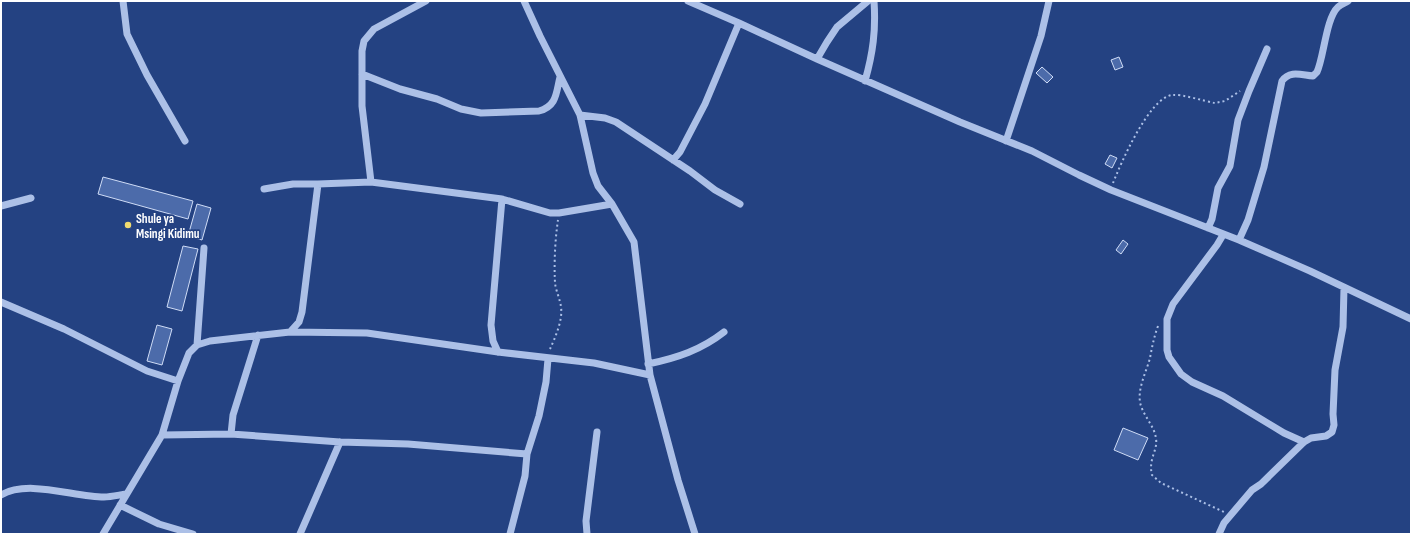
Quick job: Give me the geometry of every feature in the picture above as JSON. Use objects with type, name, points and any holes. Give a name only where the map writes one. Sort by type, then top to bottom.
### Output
[{"type":"street","points":[[123,1],[127,34],[147,75],[185,141]]},
{"type":"street","points":[[371,182],[362,106],[362,51],[364,41],[374,29],[426,1]]},
{"type":"street","points":[[524,1],[580,116],[593,173],[598,186],[612,204],[634,242],[650,375],[693,534]]},
{"type":"street","points":[[688,1],[865,81],[1032,151],[1111,190],[1208,228],[1222,235],[1239,240],[1411,319]]},
{"type":"street","points":[[817,59],[838,27],[868,1]]},
{"type":"street","points":[[865,81],[872,56],[874,37],[874,1]]},
{"type":"street","points":[[1006,140],[1041,36],[1049,1]]},
{"type":"street","points":[[1239,240],[1248,220],[1264,167],[1282,81],[1290,74],[1295,73],[1313,76],[1316,75],[1320,67],[1329,25],[1335,11],[1339,6],[1348,1]]},
{"type":"street","points":[[673,160],[680,152],[705,104],[739,23]]},
{"type":"street","points":[[1208,228],[1212,219],[1218,188],[1230,166],[1238,120],[1267,49]]},
{"type":"street","points":[[362,74],[400,89],[437,99],[462,109],[481,113],[539,111],[547,108],[554,101],[560,77]]},
{"type":"street","points":[[580,116],[605,118],[616,122],[690,171],[715,190],[740,204]]},
{"type":"street","points":[[264,189],[293,184],[371,182],[502,199],[550,213],[559,213],[612,204]]},
{"type":"street","points":[[290,332],[299,322],[302,312],[318,184]]},
{"type":"street","points":[[1,206],[31,198]]},
{"type":"street","points":[[498,352],[493,341],[491,325],[502,199]]},
{"type":"street","points":[[1222,235],[1217,245],[1173,304],[1167,319],[1166,350],[1168,357],[1182,374],[1192,382],[1222,396],[1284,433],[1304,442]]},
{"type":"street","points":[[197,345],[204,248]]},
{"type":"street","points":[[1219,534],[1230,515],[1252,490],[1261,484],[1304,442],[1311,438],[1326,436],[1332,432],[1334,425],[1333,414],[1336,370],[1343,328],[1344,288]]},
{"type":"street","points":[[1,302],[64,329],[147,370],[178,381]]},
{"type":"street","points":[[103,534],[162,435],[178,381],[189,353],[197,345],[210,341],[290,332],[367,333],[547,359],[594,363],[650,375]]},
{"type":"street","points":[[648,364],[673,359],[696,350],[711,342],[724,332]]},
{"type":"street","points":[[231,434],[234,415],[258,335]]},
{"type":"street","points":[[510,534],[525,476],[527,454],[539,416],[547,359]]},
{"type":"street","points":[[587,534],[586,521],[597,432]]},
{"type":"street","points":[[162,435],[231,434],[340,442],[408,444],[527,454]]},
{"type":"street","points":[[300,534],[340,442]]},
{"type":"street","points":[[1,495],[8,491],[27,488],[104,497],[126,494]]},
{"type":"street","points":[[120,505],[159,524],[193,534]]},
{"type":"path","points":[[1111,190],[1127,151],[1141,126],[1165,98],[1172,96],[1215,103],[1251,87]]},
{"type":"path","points":[[547,359],[554,341],[561,314],[561,305],[555,282],[559,213]]},
{"type":"path","points":[[1160,321],[1154,338],[1140,394],[1141,406],[1155,432],[1157,441],[1150,463],[1152,475],[1161,483],[1230,515]]},
{"type":"building","points":[[1119,57],[1123,67],[1115,70],[1111,60]]},
{"type":"building","points":[[1042,67],[1053,77],[1047,83],[1036,73]]},
{"type":"building","points":[[1110,155],[1117,158],[1112,168],[1105,164]]},
{"type":"building","points":[[103,177],[193,201],[188,219],[98,194]]},
{"type":"building","points":[[197,204],[211,208],[202,240],[188,236]]},
{"type":"building","points":[[1123,240],[1128,244],[1121,254],[1116,250]]},
{"type":"building","points":[[183,246],[198,249],[182,311],[167,307]]},
{"type":"building","points":[[157,325],[172,329],[162,365],[147,361]]},
{"type":"building","points":[[1123,428],[1148,438],[1138,460],[1114,450]]},
{"type":"place","name":"Shule ya Msingi Kidimu","points":[[128,225]]}]
